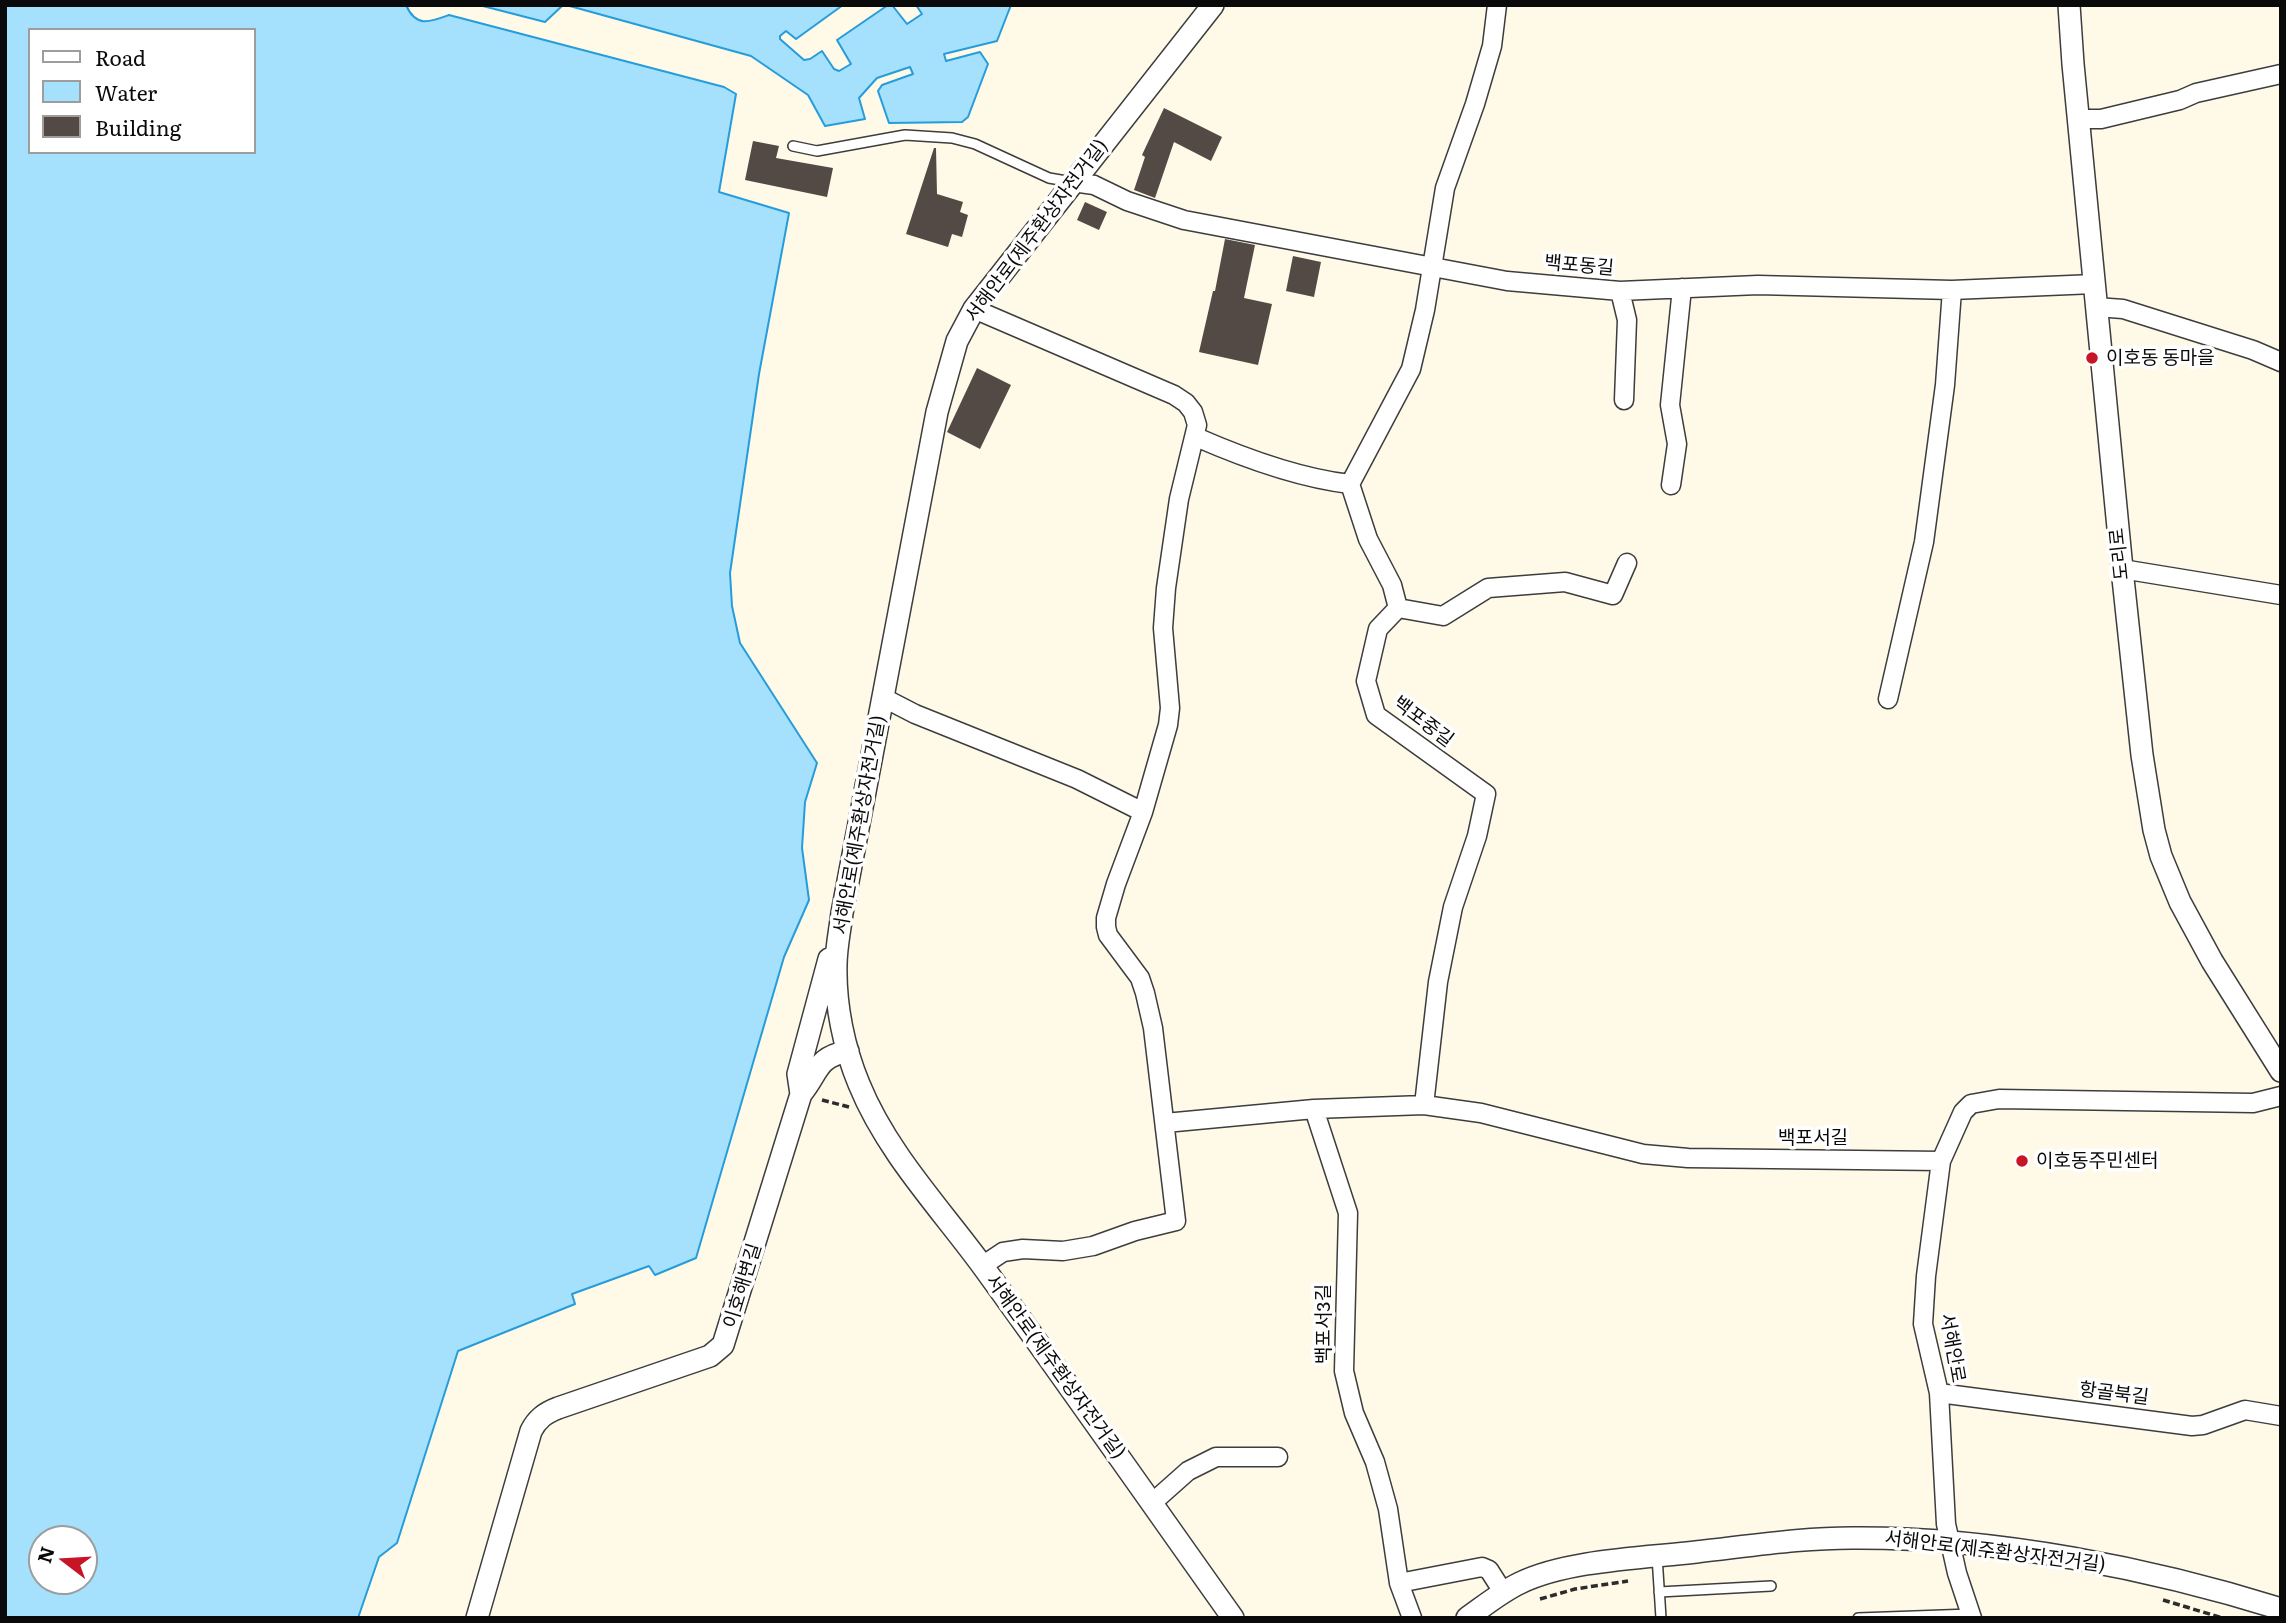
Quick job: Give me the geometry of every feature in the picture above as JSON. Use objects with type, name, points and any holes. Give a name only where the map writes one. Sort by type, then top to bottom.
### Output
[{"type":"street","name":"서해안로(제주환상자전거길)","points":[[1213,5],[974,309],[957,341],[944,383],[842,913],[836,984],[848,1051],[859,1085],[890,1142],[982,1266],[1233,1618]]},
{"type":"street","points":[[1497,5],[1492,46],[1445,188],[1425,310],[1411,369],[1350,484],[1368,539],[1392,584],[1398,608],[1443,616],[1488,588],[1565,582],[1613,595],[1627,563]]},
{"type":"street","name":"도리로","points":[[2069,5],[2122,569],[2149,800],[2161,856],[2180,902],[2281,1071]]},
{"type":"street","points":[[2079,119],[2115,116],[2180,100],[2196,93],[2281,74]]},
{"type":"street","name":"백포동길","points":[[1073,182],[1094,185],[1127,201],[1184,220],[1507,281],[1620,291],[1758,285],[1952,290],[2094,284]]},
{"type":"street","points":[[1671,485],[1677,444],[1670,405],[1682,288]]},
{"type":"street","points":[[1888,699],[1924,542],[1945,385],[1952,290]]},
{"type":"street","points":[[1620,291],[1627,320],[1624,400]]},
{"type":"street","points":[[2096,307],[2123,309],[2253,350],[2281,362]]},
{"type":"street","points":[[974,309],[1174,395],[1193,412],[1197,425],[1179,499],[1166,588],[1163,628],[1170,688],[1168,725],[1143,812],[1116,884],[1105,927],[1136,971],[1145,993],[1153,1028],[1176,1221],[1135,1231],[1093,1246],[1063,1251],[1023,1249],[1003,1252],[982,1266]]},
{"type":"street","points":[[1196,437],[1230,452],[1279,468],[1331,482],[1350,484]]},
{"type":"street","points":[[2122,569],[2281,595]]},
{"type":"street","name":"백포중길","points":[[1398,608],[1378,629],[1366,681],[1376,715],[1486,794],[1450,919],[1438,982],[1424,1105]]},
{"type":"street","points":[[884,698],[915,715],[1077,779],[1143,812]]},
{"type":"street","name":"이호해변길","points":[[477,1618],[530,1431],[535,1422],[558,1408],[710,1356],[723,1345],[801,1094],[798,1074],[842,913]]},
{"type":"street","points":[[801,1094],[814,1079],[824,1059],[832,1054],[848,1051]]},
{"type":"street","points":[[1941,1161],[1963,1112],[1971,1104],[1985,1100],[2253,1103],[2281,1096]]},
{"type":"street","name":"백포서길","points":[[1165,1123],[1314,1109],[1424,1105],[1481,1113],[1643,1154],[1688,1158],[1941,1161]]},
{"type":"street","name":"백포서3길","points":[[1314,1109],[1348,1213],[1344,1371],[1354,1413],[1375,1462],[1388,1510],[1399,1583],[1412,1618]]},
{"type":"street","name":"서해안로","points":[[1941,1161],[1926,1276],[1923,1324],[1939,1393],[1950,1543],[1971,1616]]},
{"type":"street","name":"항골북길","points":[[1939,1393],[2192,1426],[2203,1425],[2245,1410],[2281,1416]]},
{"type":"street","points":[[1152,1503],[1188,1471],[1216,1457],[1278,1457]]},
{"type":"street","name":"서해안로(제주환상자전거길)","points":[[1467,1618],[1520,1582],[1566,1569],[1657,1556],[1819,1539],[1900,1539],[1950,1543],[2112,1566],[2281,1609]]},
{"type":"street","points":[[1399,1583],[1482,1567],[1489,1570],[1503,1592]]},
{"type":"lane","points":[[793,146],[817,151],[905,135],[952,138],[975,144],[1049,178],[1073,182]]},
{"type":"lane","points":[[1657,1556],[1661,1618]]},
{"type":"lane","points":[[1659,1592],[1771,1586]]},
{"type":"lane","points":[[1858,1618],[1971,1616]]},
{"type":"path","points":[[1530,1602],[1575,1589],[1634,1580]]},
{"type":"path","points":[[2152,1597],[2223,1618]]},
{"type":"water","points":[[5,5],[406,5],[419,20],[430,21],[449,15],[724,87],[736,94],[719,192],[789,213],[759,374],[730,573],[732,606],[740,643],[817,763],[805,802],[802,848],[809,900],[784,957],[696,1258],[655,1275],[649,1266],[572,1294],[575,1304],[458,1351],[397,1543],[379,1557],[358,1618],[5,1618]]},
{"type":"water","points":[[479,5],[563,5],[545,22]]},
{"type":"water","points":[[566,5],[843,5],[796,39],[786,31],[780,36],[780,39],[804,60],[822,51],[834,69],[839,71],[851,64],[837,40],[888,5],[892,5],[907,24],[922,14],[916,5],[1011,5],[997,41],[944,54],[946,61],[980,52],[988,64],[968,117],[962,122],[889,123],[878,91],[882,85],[913,74],[910,67],[877,78],[859,98],[865,119],[825,126],[808,95],[751,56]]},
{"type":"building","points":[[1164,108],[1222,137],[1211,161],[1174,142],[1155,198],[1134,190],[1145,157],[1142,155]]},
{"type":"building","points":[[753,141],[779,146],[776,158],[833,168],[827,197],[745,180]]},
{"type":"building","points":[[934,148],[937,194],[963,202],[960,212],[968,215],[962,237],[952,234],[948,247],[906,234]]},
{"type":"building","points":[[1085,202],[1107,212],[1099,230],[1077,220]]},
{"type":"building","points":[[1225,239],[1255,245],[1244,298],[1272,304],[1258,365],[1199,352]]},
{"type":"building","points":[[1293,256],[1321,262],[1314,297],[1286,291]]},
{"type":"building","points":[[977,368],[1011,385],[980,449],[947,432]]},
{"type":"place","name":"이호동 동마을","points":[[2092,358]]},
{"type":"place","name":"이호동주민센터","points":[[2022,1161]]}]
